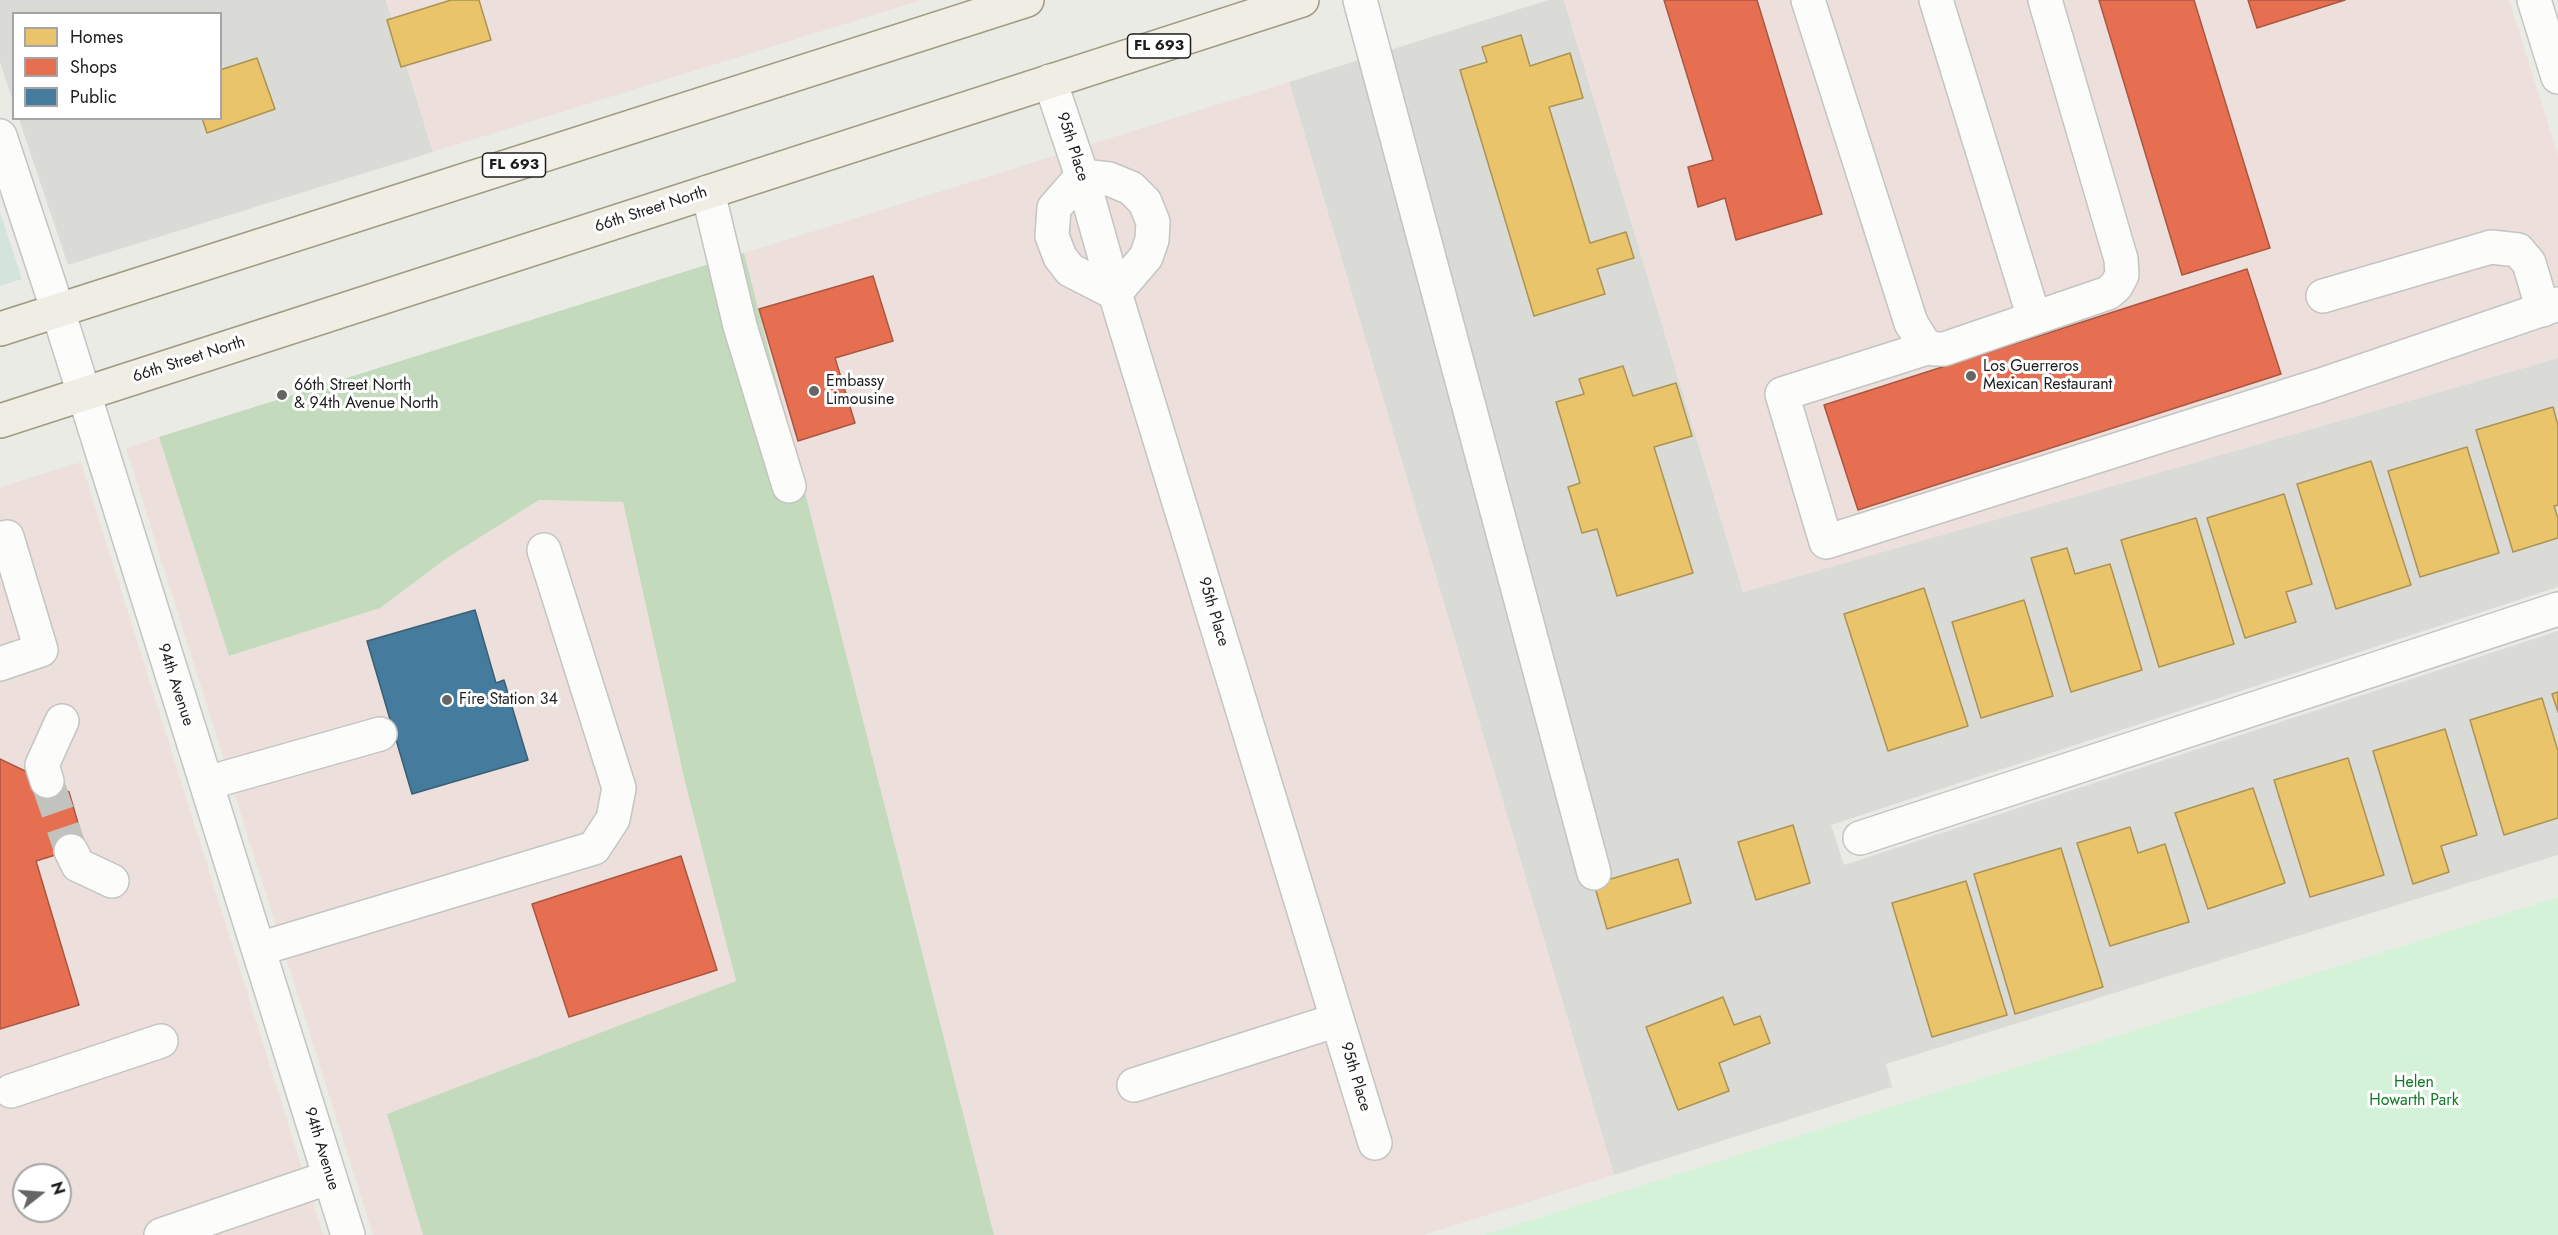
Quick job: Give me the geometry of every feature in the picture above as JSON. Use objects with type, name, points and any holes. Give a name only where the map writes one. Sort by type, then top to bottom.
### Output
[{"type":"main road","name":"FL 693","points":[[0,329],[1027,0]]},
{"type":"main road","name":"66th Street North","points":[[0,421],[1050,81],[1266,5],[1302,0]]},
{"type":"street","points":[[1360,0],[1594,873]]},
{"type":"street","points":[[1808,0],[1911,323],[1918,338],[1930,347]]},
{"type":"street","points":[[1936,0],[2034,318]]},
{"type":"street","points":[[2045,0],[2121,259],[2122,275],[2116,286],[2108,293],[1944,349],[1930,347],[1782,394],[1826,542],[2321,385],[2550,307],[2529,263],[2518,250],[2491,247],[2323,296]]},
{"type":"street","points":[[2534,0],[2558,76]]},
{"type":"street","name":"95th Place","points":[[1050,81],[1082,176],[1115,293],[1375,1143]]},
{"type":"street","name":"94th Avenue","points":[[0,136],[58,311],[348,1235]]},
{"type":"street","points":[[1082,176],[1109,179],[1131,188],[1145,201],[1153,222],[1152,240],[1146,257],[1115,293],[1070,270],[1060,257],[1052,236],[1054,208],[1082,176]]},
{"type":"street","points":[[708,192],[740,326],[789,486]]},
{"type":"street","points":[[0,539],[8,537],[41,650],[0,664]]},
{"type":"street","points":[[259,949],[594,848],[613,819],[619,788],[544,550]]},
{"type":"street","points":[[1860,838],[2558,609]]},
{"type":"street","points":[[48,781],[42,765],[63,721]]},
{"type":"street","points":[[207,783],[380,734]]},
{"type":"street","points":[[71,851],[78,866],[112,881]]},
{"type":"street","points":[[1134,1085],[1337,1020]]},
{"type":"street","points":[[11,1091],[161,1041]]},
{"type":"street","points":[[161,1235],[330,1177]]},
{"type":"shaded area","points":[[0,0],[386,0],[433,152],[68,265],[19,120],[222,120],[222,12],[12,12],[12,99],[0,62]]},
{"type":"shaded area","points":[[386,0],[922,0],[433,152]]},
{"type":"shaded area","points":[[1548,0],[1564,0],[1743,592],[2558,358],[2558,587],[1831,825],[1844,865],[2558,631],[2558,855],[1886,1064],[1892,1087],[1614,1175],[1289,82]]},
{"type":"shaded area","points":[[1564,0],[2509,0],[2558,155],[2558,358],[1743,592]]},
{"type":"shaded area","points":[[1289,82],[1614,1175],[1424,1235],[994,1235],[744,253]]},
{"type":"shaded area","points":[[0,212],[22,279],[0,286]]},
{"type":"shaded area","points":[[159,437],[230,656],[379,608],[447,558],[539,500],[623,501],[685,782],[736,981],[388,1114],[423,1235],[373,1235],[126,448]]},
{"type":"shaded area","points":[[81,462],[323,1235],[0,1235],[0,487]]},
{"type":"green space","points":[[744,253],[994,1235],[423,1235],[387,1114],[736,981],[685,782],[623,502],[539,500],[447,558],[380,608],[229,656],[159,437]]},
{"type":"green space","name":"Helen Howarth Park","points":[[2558,897],[2558,1235],[1484,1235]]},
{"type":"building: Homes","points":[[451,0],[479,0],[491,40],[401,67],[387,20]]},
{"type":"building: Homes","points":[[1521,35],[1530,66],[1570,53],[1583,98],[1549,107],[1590,243],[1626,232],[1634,258],[1597,269],[1605,294],[1534,316],[1460,70],[1487,62],[1482,47]]},
{"type":"building: Homes","points":[[257,58],[275,109],[207,133],[203,120],[222,120],[222,69]]},
{"type":"building: Homes","points":[[1623,366],[1633,396],[1676,383],[1692,436],[1654,447],[1693,573],[1617,596],[1597,529],[1582,533],[1568,487],[1580,483],[1556,402],[1584,394],[1579,379]]},
{"type":"building: Homes","points":[[2553,407],[2558,425],[2558,505],[2554,506],[2558,518],[2558,538],[2513,552],[2476,430]]},
{"type":"building: Homes","points":[[2467,447],[2499,553],[2420,577],[2388,471]]},
{"type":"building: Homes","points":[[2371,461],[2411,585],[2336,609],[2297,484]]},
{"type":"building: Homes","points":[[2284,494],[2312,584],[2286,592],[2296,622],[2245,638],[2207,518]]},
{"type":"building: Homes","points":[[2196,518],[2234,644],[2159,667],[2121,540]]},
{"type":"building: Homes","points":[[2067,548],[2075,574],[2110,564],[2142,670],[2071,692],[2031,558]]},
{"type":"building: Homes","points":[[1924,588],[1968,726],[1888,751],[1844,614]]},
{"type":"building: Homes","points":[[2024,600],[2053,696],[1981,718],[1952,622]]},
{"type":"building: Homes","points":[[2558,692],[2558,712],[2552,694]]},
{"type":"building: Homes","points":[[2542,698],[2558,751],[2558,818],[2504,835],[2470,720]]},
{"type":"building: Homes","points":[[2445,729],[2477,835],[2441,846],[2449,872],[2413,884],[2373,751]]},
{"type":"building: Homes","points":[[2348,758],[2384,875],[2310,897],[2274,780]]},
{"type":"building: Homes","points":[[2253,788],[2285,883],[2208,909],[2175,813]]},
{"type":"building: Homes","points":[[1793,825],[1810,883],[1756,900],[1738,842]]},
{"type":"building: Homes","points":[[2130,827],[2138,853],[2165,844],[2189,922],[2110,946],[2077,843]]},
{"type":"building: Homes","points":[[2061,848],[2103,987],[2015,1014],[1974,874]]},
{"type":"building: Homes","points":[[1678,859],[1691,903],[1607,929],[1594,884]]},
{"type":"building: Homes","points":[[1966,881],[2007,1015],[1932,1037],[1892,903]]},
{"type":"building: Homes","points":[[1723,997],[1734,1025],[1760,1016],[1770,1043],[1719,1063],[1729,1091],[1678,1110],[1646,1027]]},
{"type":"building: Shops","points":[[1664,0],[1757,0],[1822,214],[1736,240],[1725,198],[1698,207],[1688,167],[1713,160]]},
{"type":"building: Shops","points":[[2099,0],[2194,0],[2270,248],[2182,275]]},
{"type":"building: Shops","points":[[2248,0],[2345,0],[2257,28]]},
{"type":"building: Shops","points":[[2247,269],[2281,374],[1858,510],[1824,405]]},
{"type":"building: Shops","name":"Embassy Limousine","points":[[873,276],[893,341],[835,358],[855,423],[798,441],[759,309]]},
{"type":"building: Shops","points":[[0,759],[69,792],[80,830],[78,848],[36,861],[79,1005],[0,1029]]},
{"type":"building: Shops","points":[[681,856],[717,970],[569,1017],[532,904]]},
{"type":"building: Public","name":"Fire Station 34","points":[[475,610],[496,683],[504,680],[528,760],[412,794],[367,641]]},
{"type":"tunnel","points":[[47,781],[71,851]]},
{"type":"place","name":"Los Guerreros Mexican Restaurant","points":[[1971,376]]},
{"type":"place","name":"Embassy Limousine","points":[[814,391]]},
{"type":"place","name":"66th Street North & 94th Avenue North","points":[[282,395]]},
{"type":"place","name":"Fire Station 34","points":[[447,700]]}]
